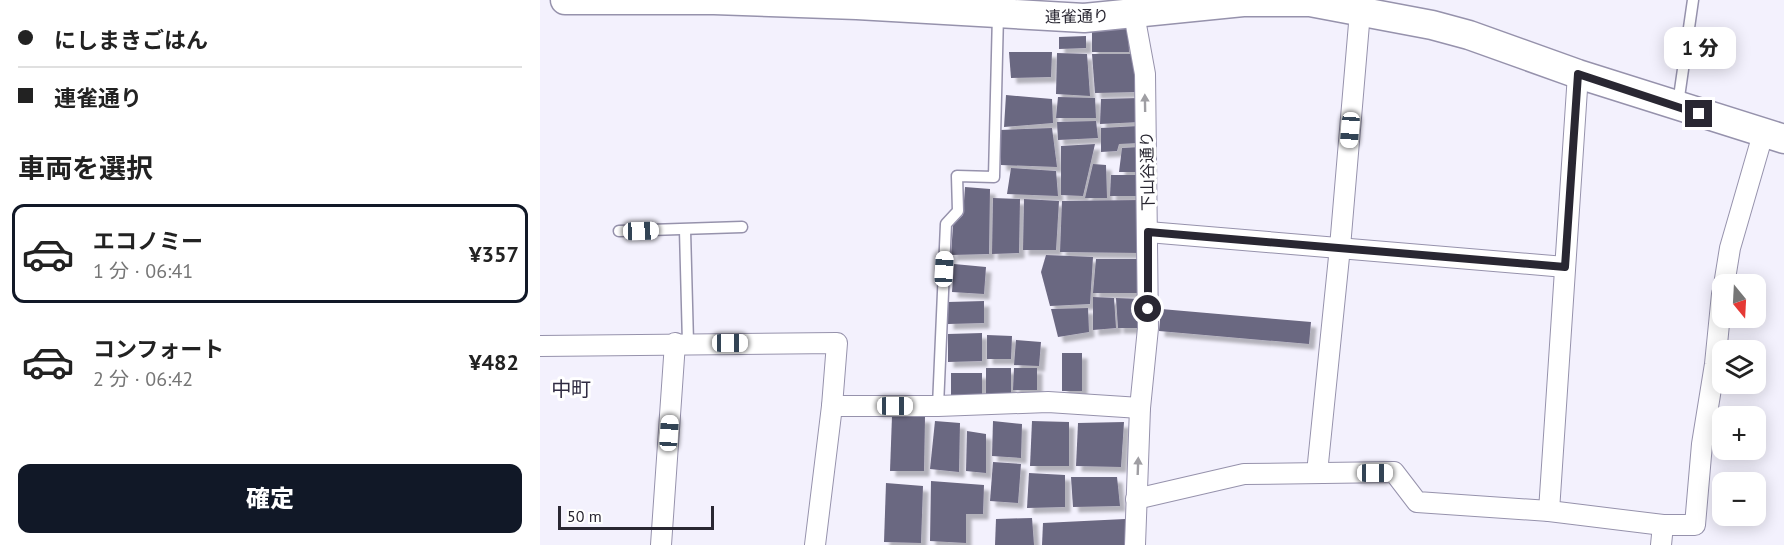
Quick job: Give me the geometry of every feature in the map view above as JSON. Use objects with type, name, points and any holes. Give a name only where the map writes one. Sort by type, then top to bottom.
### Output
[{"type":"main road","name":"連雀通り","points":[[565,0],[857,2],[999,14],[1084,18],[1134,14],[1203,3],[1310,2],[1432,25],[1469,35],[1578,74],[1774,136]]},
{"type":"street","points":[[1317,473],[1340,247],[1360,12]]},
{"type":"street","name":"下山谷通り","points":[[1134,14],[1145,74],[1148,232],[1148,328],[1140,408],[1135,545]]},
{"type":"street","points":[[1549,511],[1578,74]]},
{"type":"street","points":[[1726,274],[1730,248],[1774,136]]},
{"type":"street","points":[[1148,232],[1565,267]]},
{"type":"street","points":[[1136,499],[1244,474],[1394,472],[1417,502],[1549,511],[1663,525],[1695,525],[1702,444],[1719,328]]},
{"type":"street","points":[[540,346],[837,342],[832,406],[815,545]]},
{"type":"street","points":[[660,545],[681,343]]},
{"type":"street","points":[[832,406],[938,406],[1048,402],[1140,408]]},
{"type":"street","points":[[1661,545],[1663,525]]},
{"type":"lane","points":[[1678,107],[1693,0]]},
{"type":"lane","points":[[938,406],[946,224],[958,211],[957,176],[994,177],[999,14]]},
{"type":"lane","points":[[619,231],[742,227]]},
{"type":"lane","points":[[681,343],[685,230]]},
{"type":"building","points":[[1128,27],[1129,52],[1092,52],[1092,29]]},
{"type":"building","points":[[1086,36],[1086,48],[1059,49],[1059,37]]},
{"type":"building","points":[[1009,52],[1052,52],[1051,77],[1011,78]]},
{"type":"building","points":[[1057,53],[1087,54],[1090,96],[1056,94]]},
{"type":"building","points":[[1092,54],[1136,54],[1138,92],[1095,93]]},
{"type":"building","points":[[1006,95],[1052,99],[1053,123],[1004,127]]},
{"type":"building","points":[[1058,97],[1095,98],[1096,118],[1056,118]]},
{"type":"building","points":[[1139,98],[1140,122],[1100,124],[1101,99]]},
{"type":"building","points":[[1096,121],[1098,138],[1058,140],[1057,122]]},
{"type":"building","points":[[1139,126],[1140,143],[1119,144],[1117,151],[1101,152],[1101,128]]},
{"type":"building","points":[[1052,128],[1057,167],[1001,165],[1000,130]]},
{"type":"building","points":[[1095,144],[1083,196],[1061,195],[1061,146]]},
{"type":"building","points":[[1140,147],[1142,172],[1119,172],[1122,148]]},
{"type":"building","points":[[1093,164],[1106,165],[1107,198],[1085,198]]},
{"type":"building","points":[[1011,168],[1056,171],[1058,196],[1007,194]]},
{"type":"building","points":[[1111,175],[1140,175],[1141,196],[1110,196]]},
{"type":"building","points":[[965,187],[990,189],[989,254],[951,255],[953,225],[963,215]]},
{"type":"building","points":[[993,198],[1020,199],[1019,253],[992,254]]},
{"type":"building","points":[[1024,199],[1059,201],[1056,250],[1023,250]]},
{"type":"building","points":[[1140,200],[1141,253],[1060,252],[1062,201]]},
{"type":"building","points":[[1046,255],[1093,257],[1090,304],[1050,306],[1041,272]]},
{"type":"building","points":[[1096,259],[1141,259],[1141,293],[1093,293]]},
{"type":"building","points":[[954,264],[986,267],[984,294],[952,292]]},
{"type":"building","points":[[1093,297],[1114,298],[1116,328],[1093,330]]},
{"type":"building","points":[[1116,298],[1141,299],[1141,328],[1118,328]]},
{"type":"building","points":[[984,301],[984,323],[948,324],[948,302]]},
{"type":"building","points":[[1088,308],[1089,332],[1058,337],[1051,309]]},
{"type":"building","points":[[1161,309],[1311,322],[1309,344],[1159,331]]},
{"type":"building","points":[[982,333],[982,361],[948,362],[948,334]]},
{"type":"building","points":[[987,335],[1012,336],[1011,359],[987,359]]},
{"type":"building","points":[[1016,340],[1041,342],[1039,366],[1014,365]]},
{"type":"building","points":[[1062,353],[1082,353],[1082,391],[1062,391]]},
{"type":"building","points":[[986,368],[1011,368],[1011,395],[986,395]]},
{"type":"building","points":[[1014,368],[1037,368],[1037,390],[1013,390]]},
{"type":"building","points":[[951,373],[982,373],[982,395],[951,395]]},
{"type":"building","points":[[892,416],[925,417],[924,471],[890,471]]},
{"type":"building","points":[[935,421],[960,423],[959,472],[930,469]]},
{"type":"building","points":[[993,421],[1022,424],[1021,458],[992,456]]},
{"type":"building","points":[[1032,421],[1069,422],[1069,466],[1030,466]]},
{"type":"building","points":[[1124,422],[1121,467],[1076,466],[1078,423]]},
{"type":"building","points":[[967,431],[986,434],[986,473],[966,471]]},
{"type":"building","points":[[993,462],[1021,464],[1018,503],[990,501]]},
{"type":"building","points":[[1029,473],[1065,475],[1065,507],[1027,508]]},
{"type":"building","points":[[1071,477],[1117,477],[1120,506],[1073,507]]},
{"type":"building","points":[[931,481],[984,485],[983,514],[966,514],[966,543],[930,541]]},
{"type":"building","points":[[886,483],[923,486],[921,543],[884,542]]},
{"type":"building","points":[[1032,518],[1034,545],[995,545],[996,519]]},
{"type":"building","points":[[1125,519],[1126,545],[1042,545],[1043,523]]},
{"type":"district","name":"中町","points":[[571,389]]},
{"type":"route","points":[[1148,309],[1148,232],[1565,267],[1578,74],[1699,114]]}]
